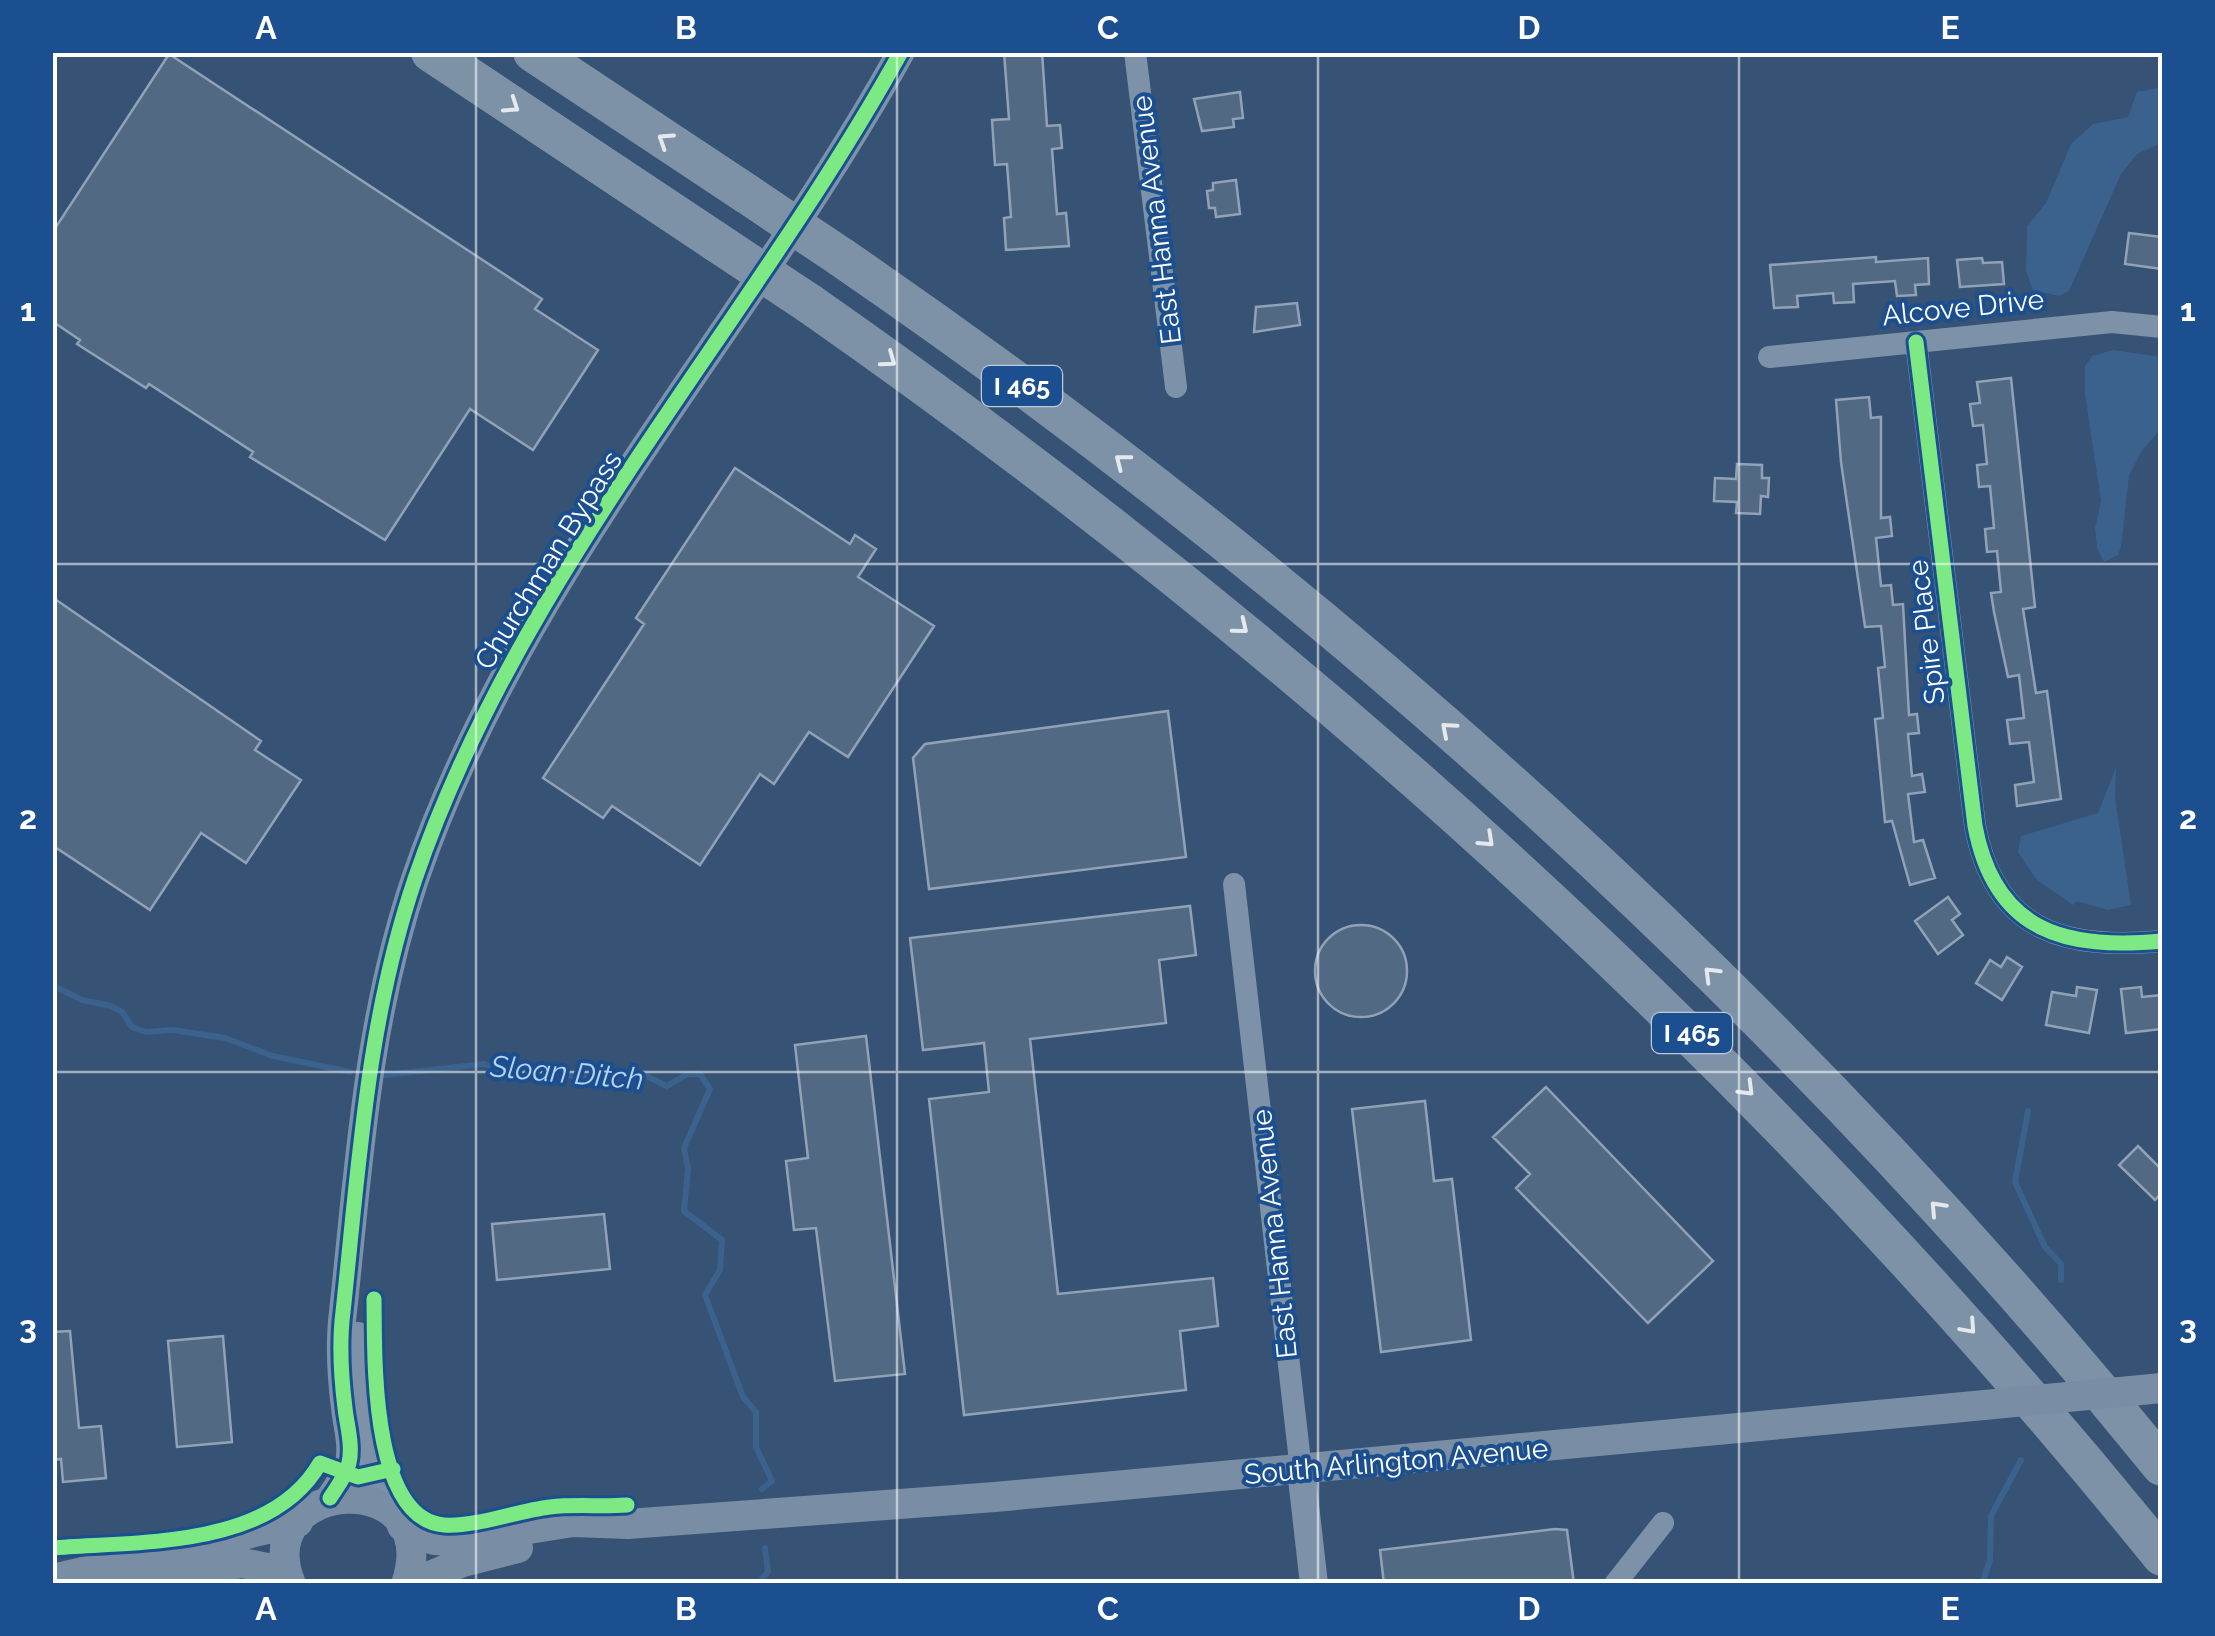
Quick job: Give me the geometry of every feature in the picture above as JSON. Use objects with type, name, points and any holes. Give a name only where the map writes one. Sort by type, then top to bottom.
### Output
[{"type":"highway","name":"I 465","points":[[431,52],[810,304],[1006,445],[1260,642],[1531,880],[1699,1040],[1861,1208],[2018,1383],[2162,1556]]},
{"type":"highway","name":"I 465","points":[[533,52],[841,257],[1044,402],[1386,675],[1654,918],[1821,1086],[1986,1261],[2162,1466]]},
{"type":"main road","name":"South Arlington Avenue","points":[[330,1498],[361,1497],[434,1540],[452,1541],[573,1522],[628,1524],[1301,1470],[2162,1388]]},
{"type":"main road","points":[[62,1578],[298,1522],[330,1498]]},
{"type":"main road","points":[[396,1518],[412,1555],[408,1584]]},
{"type":"main road","points":[[119,1584],[242,1563],[287,1579],[287,1546],[298,1522]]},
{"type":"main road","name":"South Arlington Avenue","points":[[408,1584],[463,1562],[628,1524]]},
{"type":"main road","points":[[62,1578],[101,1584]]},
{"type":"street","name":"Churchman Bypass","points":[[330,1498],[350,1460],[342,1343],[360,1120],[381,998],[440,808],[536,621],[830,172],[901,52]]},
{"type":"street","name":"East Hanna Avenue","points":[[1135,52],[1176,387]]},
{"type":"street","name":"Alcove Drive","points":[[1768,356],[2112,322],[2162,328]]},
{"type":"street","name":"Spire Place","points":[[1916,342],[1975,826],[1985,865],[2013,906],[2043,929],[2081,943],[2116,946],[2162,941]]},
{"type":"street","name":"East Hanna Avenue","points":[[1234,884],[1314,1584]]},
{"type":"street","name":"Churchman Bypass","points":[[350,1265],[373,1474],[396,1518]]},
{"type":"street","points":[[1616,1584],[1663,1523]]},
{"type":"water","points":[[2162,87],[2162,143],[2137,154],[2121,174],[2069,291],[2059,296],[2033,290],[2026,271],[2027,226],[2046,203],[2071,144],[2093,124],[2128,117],[2137,92]]},
{"type":"water","points":[[2113,350],[2162,357],[2162,427],[2141,452],[2129,476],[2121,547],[2118,555],[2104,562],[2097,548],[2095,528],[2101,501],[2085,394],[2085,366],[2092,356]]},
{"type":"water","points":[[2116,767],[2115,797],[2131,905],[2108,910],[2076,901],[2073,905],[2036,879],[2018,852],[2021,836],[2098,813]]},
{"type":"building","points":[[1004,52],[1042,52],[1047,126],[1060,125],[1062,148],[1052,149],[1057,214],[1066,213],[1069,246],[1006,250],[1004,218],[1011,217],[1007,164],[995,165],[992,120],[1009,119]]},
{"type":"building","points":[[169,54],[542,299],[535,309],[598,350],[533,450],[470,409],[385,540],[250,457],[253,452],[149,384],[146,388],[77,344],[80,340],[52,321],[52,233]]},
{"type":"building","points":[[1240,92],[1243,118],[1233,119],[1234,127],[1202,131],[1194,99]]},
{"type":"building","points":[[1236,180],[1240,214],[1216,217],[1215,208],[1209,208],[1207,191],[1213,190],[1213,183]]},
{"type":"building","points":[[2129,233],[2162,237],[2162,269],[2125,264]]},
{"type":"building","points":[[1876,257],[1876,262],[1928,258],[1929,284],[1915,285],[1916,295],[1897,296],[1895,281],[1853,284],[1854,302],[1834,303],[1833,293],[1797,296],[1798,307],[1774,308],[1770,265]]},
{"type":"building","points":[[1982,258],[1983,263],[2002,262],[2004,284],[1960,287],[1957,260]]},
{"type":"building","points":[[1297,303],[1300,325],[1254,332],[1256,307]]},
{"type":"building","points":[[2011,378],[2035,607],[2023,609],[2036,693],[2047,691],[2061,799],[2017,806],[2015,785],[2034,782],[2029,742],[2010,744],[2007,720],[2024,718],[2019,675],[2008,677],[1994,612],[1991,593],[2001,592],[1997,551],[1987,552],[1985,529],[1994,528],[1990,486],[1979,487],[1977,465],[1987,464],[1983,425],[1973,426],[1970,404],[1980,403],[1977,382]]},
{"type":"building","points":[[1869,397],[1871,418],[1881,417],[1881,518],[1890,517],[1892,536],[1876,538],[1881,586],[1891,585],[1893,605],[1903,604],[1909,715],[1917,714],[1919,733],[1908,734],[1912,776],[1922,774],[1925,792],[1908,794],[1914,842],[1923,840],[1935,878],[1910,885],[1892,821],[1885,822],[1875,719],[1883,718],[1878,668],[1885,667],[1881,626],[1865,627],[1841,462],[1836,400]]},
{"type":"building","points":[[1737,464],[1762,465],[1762,478],[1769,478],[1768,497],[1761,496],[1760,514],[1736,513],[1737,502],[1714,501],[1715,478],[1736,479]]},
{"type":"building","points":[[735,468],[850,544],[855,535],[876,549],[858,577],[934,626],[848,757],[809,732],[774,784],[760,774],[700,865],[612,806],[603,818],[543,778],[644,624],[636,618]]},
{"type":"building","points":[[52,597],[261,741],[255,750],[301,780],[246,863],[201,833],[150,910],[52,845]]},
{"type":"building","points":[[1168,711],[1186,857],[929,889],[913,758],[925,744]]},
{"type":"building","points":[[1948,897],[1960,914],[1952,920],[1963,935],[1938,954],[1915,921]]},
{"type":"building","points":[[1190,906],[1196,955],[1159,960],[1166,1023],[1030,1039],[1058,1294],[1213,1278],[1218,1326],[1180,1331],[1186,1390],[964,1415],[929,1099],[989,1092],[984,1043],[923,1050],[910,938]]},
{"type":"building","points":[[1352,925],[1370,925],[1387,932],[1400,945],[1407,971],[1400,997],[1387,1010],[1370,1017],[1352,1017],[1335,1010],[1322,997],[1315,980],[1315,962],[1322,945],[1335,932]]},
{"type":"building","points":[[2007,957],[2022,967],[2002,1000],[1976,983],[1990,960],[2001,967]]},
{"type":"building","points":[[2077,987],[2097,990],[2089,1033],[2046,1025],[2052,992],[2076,996]]},
{"type":"building","points":[[2141,987],[2142,997],[2162,995],[2162,1029],[2126,1033],[2121,989]]},
{"type":"building","points":[[866,1036],[905,1374],[835,1381],[816,1228],[794,1230],[786,1161],[808,1158],[795,1045]]},
{"type":"building","points":[[1546,1087],[1713,1261],[1648,1323],[1516,1188],[1530,1174],[1493,1137]]},
{"type":"building","points":[[1425,1101],[1434,1181],[1452,1179],[1471,1340],[1381,1352],[1352,1109]]},
{"type":"building","points":[[2138,1146],[2162,1170],[2162,1192],[2155,1200],[2119,1165]]},
{"type":"building","points":[[604,1214],[610,1269],[497,1280],[492,1224]]},
{"type":"building","points":[[70,1331],[79,1428],[101,1426],[106,1478],[63,1482],[61,1459],[52,1460],[52,1332]]},
{"type":"building","points":[[223,1336],[232,1442],[177,1447],[168,1341]]},
{"type":"building","points":[[1567,1530],[1574,1584],[1384,1584],[1380,1550]]},
{"type":"waterway","name":"Sloan Ditch","points":[[52,985],[82,1000],[111,1006],[122,1012],[132,1027],[146,1032],[173,1030],[225,1038],[273,1056],[350,1072]]},
{"type":"waterway","name":"Sloan Ditch","points":[[385,1075],[484,1064],[511,1073],[537,1070],[626,1085],[644,1075],[667,1086],[687,1074],[700,1074],[710,1089],[684,1148],[688,1169],[684,1211],[722,1240],[720,1270],[705,1295],[743,1397],[756,1412],[756,1447],[772,1481],[762,1489]]},
{"type":"waterway","points":[[2028,1111],[2015,1182],[2045,1247],[2061,1264],[2061,1280]]},
{"type":"waterway","points":[[1982,1584],[1990,1560],[1991,1516],[2021,1460]]},
{"type":"waterway","name":"Sloan Ditch","points":[[758,1584],[768,1572],[765,1548]]},
{"type":"cycle path","points":[[330,1498],[346,1472],[350,1456],[341,1336],[375,1039],[415,879],[459,767],[513,660],[574,557],[840,155],[901,52]]},
{"type":"cycle path","points":[[1916,342],[1975,826],[1985,862],[1999,890],[2018,912],[2040,927],[2096,942],[2162,941]]},
{"type":"cycle path","points":[[374,1299],[381,1429],[389,1464],[402,1494],[419,1516],[457,1525],[550,1507],[627,1505]]},
{"type":"cycle path","points":[[52,1548],[162,1541],[237,1526],[270,1512],[298,1491],[320,1463],[358,1477],[393,1469]]}]
